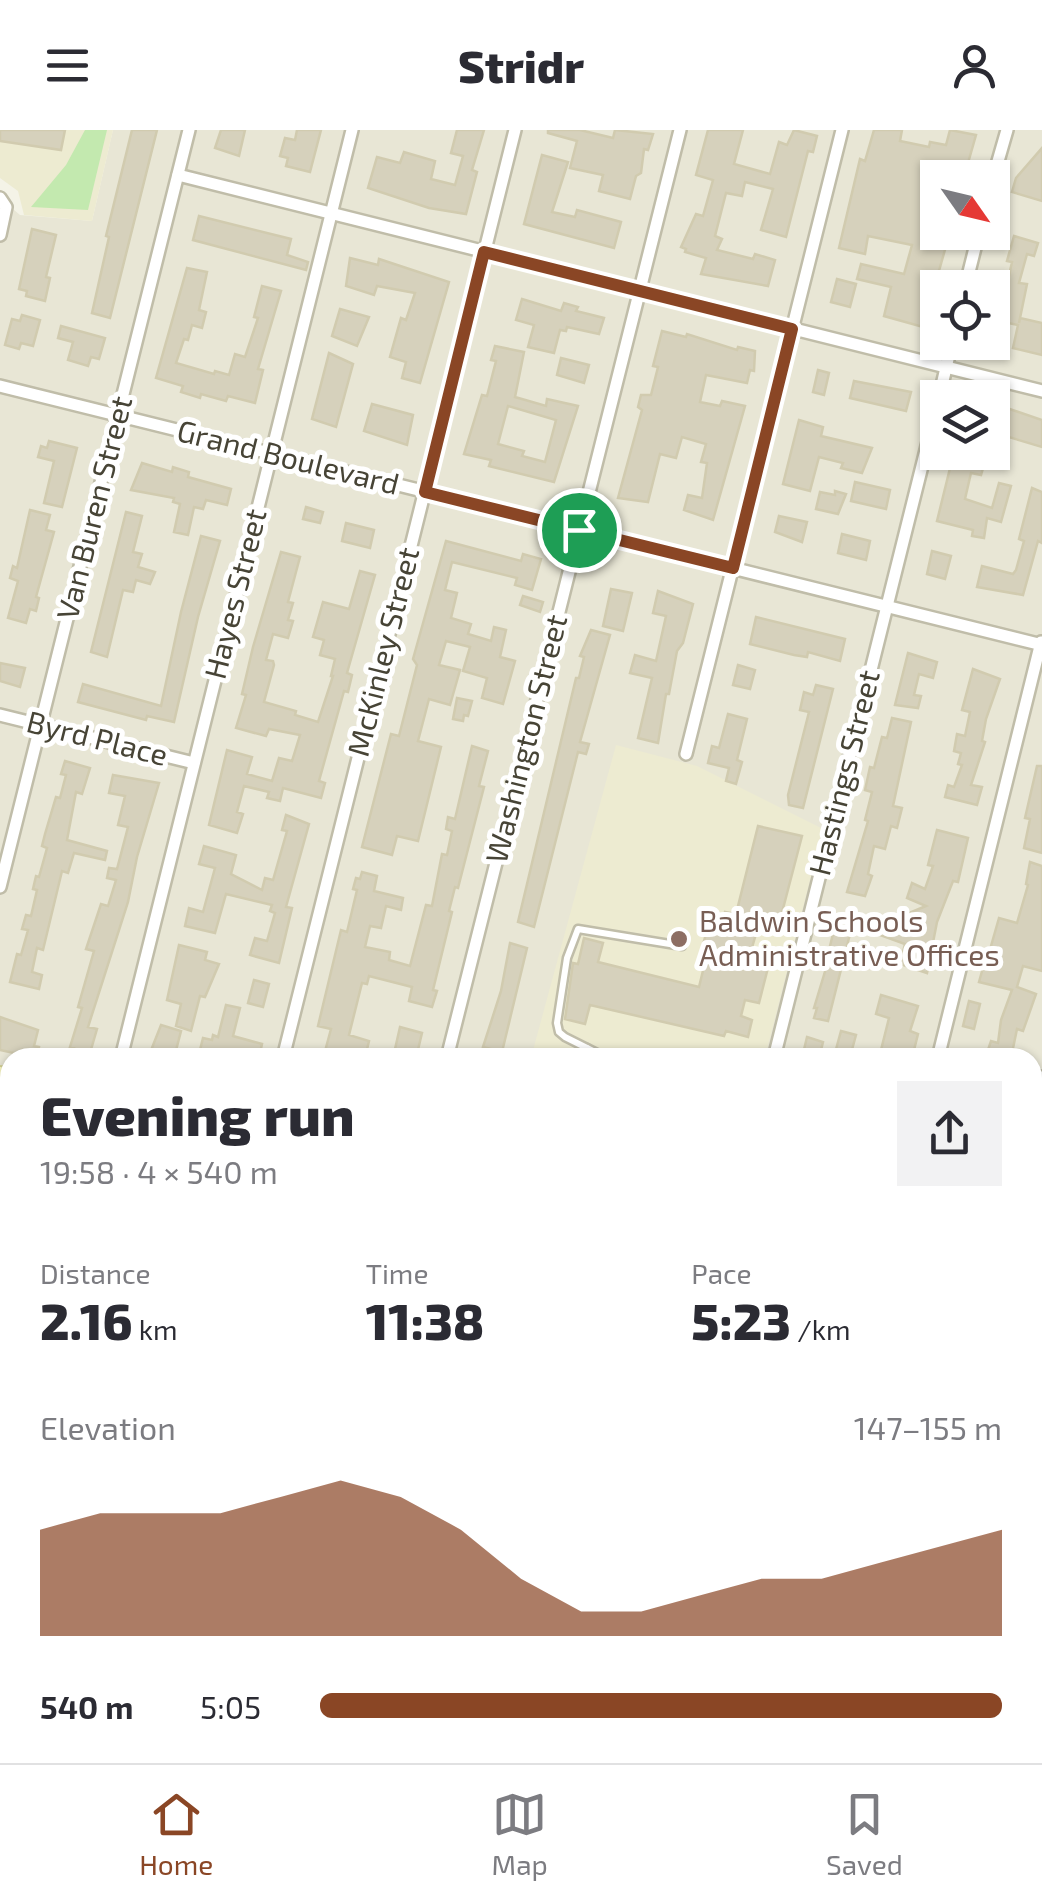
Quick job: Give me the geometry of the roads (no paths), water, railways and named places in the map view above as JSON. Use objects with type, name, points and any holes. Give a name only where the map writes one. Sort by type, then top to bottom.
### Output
[{"type":"street","name":"Van Buren Street","points":[[0,887],[190,130]]},
{"type":"street","name":"Hayes Street","points":[[123,1048],[352,130]]},
{"type":"street","name":"McKinley Street","points":[[286,1048],[514,130]]},
{"type":"street","name":"Washington Street","points":[[450,1048],[680,130]]},
{"type":"street","points":[[686,754],[842,130]]},
{"type":"street","points":[[998,160],[1006,130]]},
{"type":"street","points":[[178,174],[1042,391]]},
{"type":"street","points":[[0,198],[6,207],[0,235]]},
{"type":"street","name":"Hastings Street","points":[[943,380],[948,360]]},
{"type":"street","name":"Grand Boulevard","points":[[0,386],[1041,642]]},
{"type":"street","name":"Hastings Street","points":[[776,1048],[920,470]]},
{"type":"street","points":[[940,1048],[1041,642]]},
{"type":"street","name":"Byrd Place","points":[[0,716],[194,764]]},
{"type":"lane","points":[[587,1048],[559,1032],[556,1023],[567,958],[578,929],[682,946]]},
{"type":"place","name":"Baldwin Schools Administrative Offices","points":[[679,939]]}]
